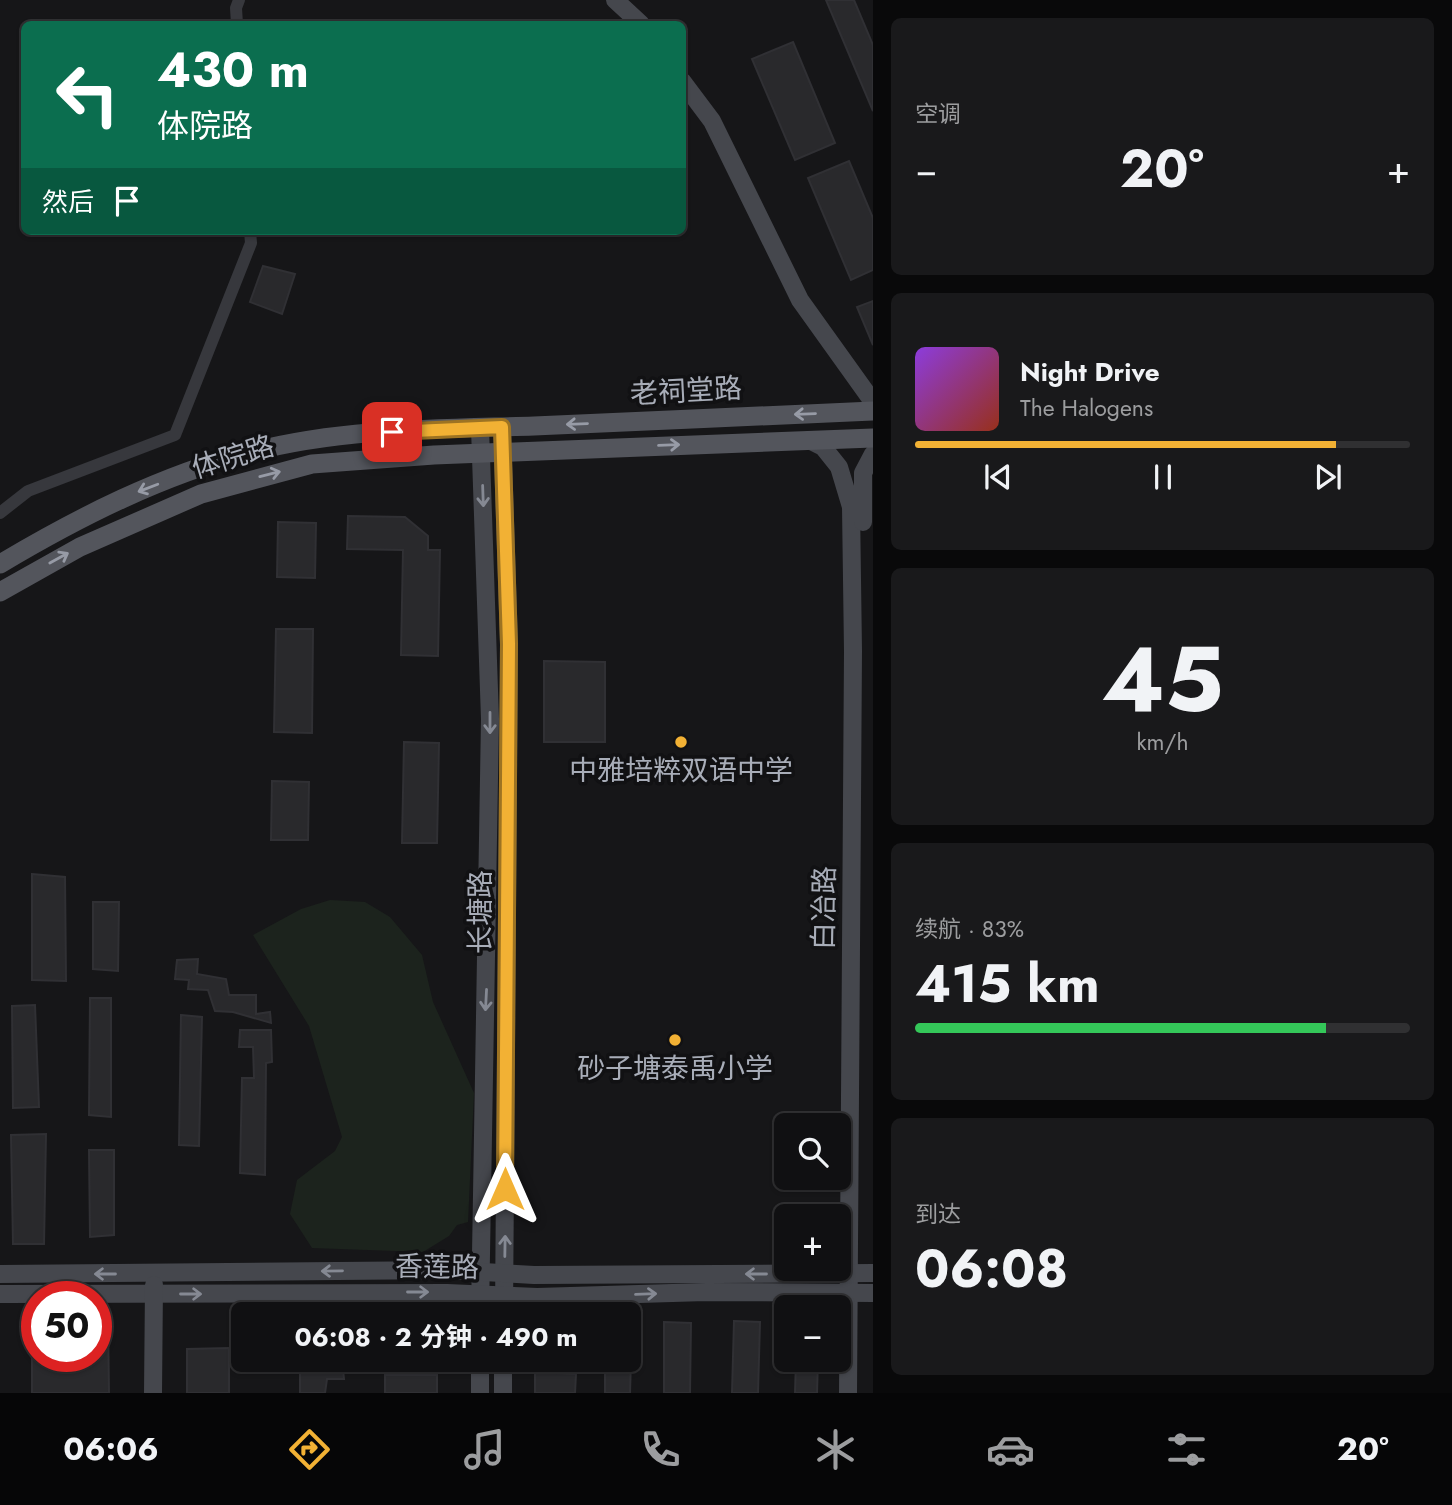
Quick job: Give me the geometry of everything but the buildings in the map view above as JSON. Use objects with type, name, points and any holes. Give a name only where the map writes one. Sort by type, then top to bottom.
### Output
[{"type":"main road","points":[[615,0],[638,21]]},
{"type":"main road","points":[[686,86],[712,121],[800,300],[873,402]]},
{"type":"main road","name":"老祠堂路","points":[[502,427],[873,411]]},
{"type":"main road","name":"体院路","points":[[0,564],[80,518],[142,490],[248,453],[359,434],[502,427]]},
{"type":"main road","name":"长塘路","points":[[502,427],[509,631],[504,1302]]},
{"type":"main road","name":"长塘路","points":[[480,428],[490,719],[481,1302]]},
{"type":"main road","name":"老祠堂路","points":[[503,453],[873,438]]},
{"type":"main road","name":"白冶路","points":[[809,440],[823,447],[839,467],[851,507],[860,1273]]},
{"type":"main road","name":"体院路","points":[[0,592],[80,547],[139,520],[201,494],[267,474],[312,464],[361,459],[503,453]]},
{"type":"main road","name":"白冶路","points":[[859,1393],[865,665],[862,488],[863,473],[873,454]]},
{"type":"main road","name":"香莲路","points":[[0,1274],[860,1273]]},
{"type":"main road","points":[[148,1274],[153,1393]]},
{"type":"main road","name":"白冶路","points":[[848,1393],[860,1292]]},
{"type":"main road","name":"香莲路","points":[[0,1294],[504,1296],[860,1292]]},
{"type":"main road","points":[[142,1393],[148,1294]]},
{"type":"main road","points":[[480,1372],[480,1393]]},
{"type":"main road","points":[[503,1372],[503,1393]]},
{"type":"street","points":[[237,21],[236,8],[239,0]]},
{"type":"street","points":[[0,513],[28,491],[175,435],[251,243],[250,235]]},
{"type":"shaded area","points":[[330,900],[365,902],[390,917],[422,955],[433,1002],[474,1093],[468,1222],[457,1225],[449,1236],[423,1252],[312,1248],[290,1214],[297,1180],[335,1151],[342,1137],[309,1026],[253,935],[301,909]]},
{"type":"place","name":"中雅培粹双语中学","points":[[681,742]]},
{"type":"place","name":"砂子塘泰禹小学","points":[[675,1040]]},
{"type":"route","points":[[392,432],[502,427],[509,579],[505,1189]]}]
